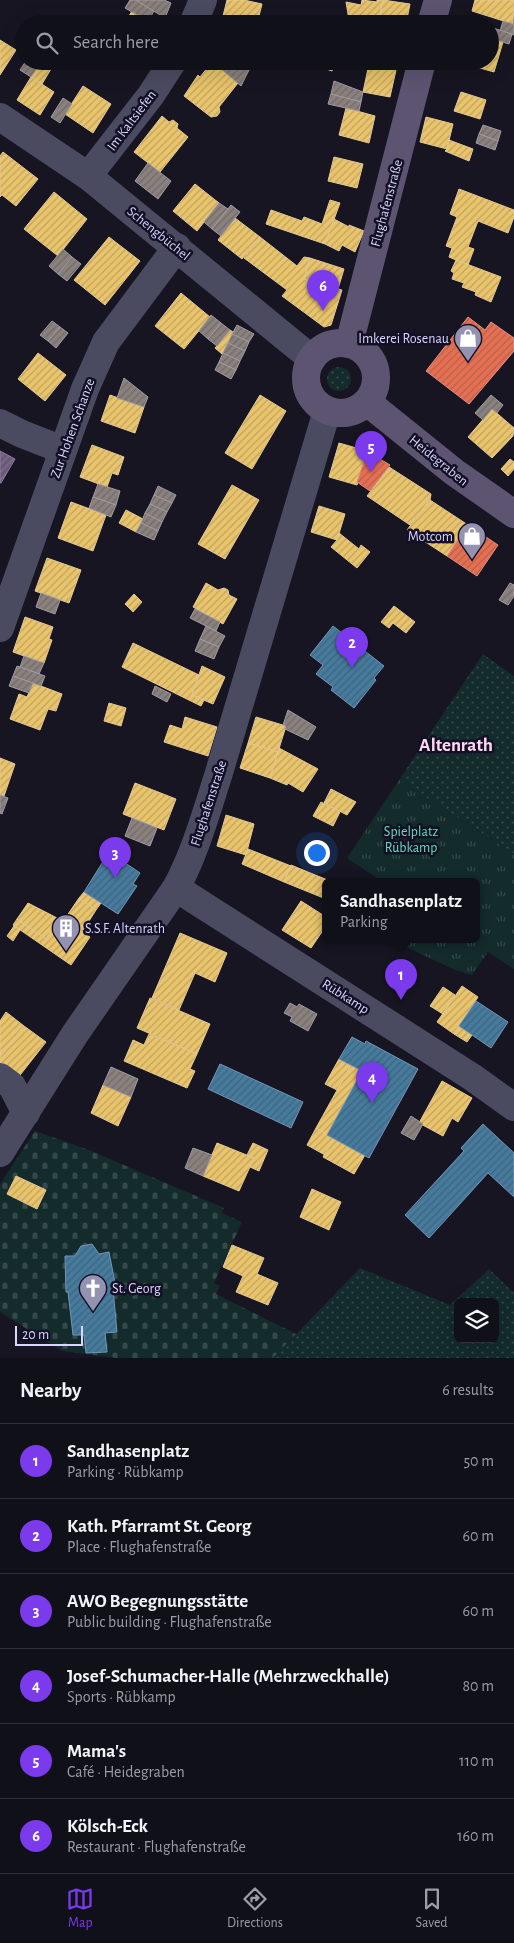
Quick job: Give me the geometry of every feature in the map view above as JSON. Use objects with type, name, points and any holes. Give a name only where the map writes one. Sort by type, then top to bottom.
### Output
[{"type":"main road","points":[[434,15],[438,0]]},
{"type":"main road","name":"Flughafenstraße","points":[[349,344],[420,70]]},
{"type":"main road","points":[[338,343],[349,344],[362,350],[372,361],[376,375],[374,390],[367,402],[355,411],[340,414],[327,411],[317,404],[310,395],[306,383],[306,371],[312,359],[327,346],[338,343]]},
{"type":"main road","name":"Heidegraben","points":[[367,402],[454,472],[514,514]]},
{"type":"street","points":[[197,15],[203,0]]},
{"type":"street","name":"Im Kaltsiefen","points":[[88,176],[151,95],[167,70]]},
{"type":"street","name":"Schengbüchel","points":[[0,117],[88,176],[312,359]]},
{"type":"street","name":"Zur Hohen Schanze","points":[[0,628],[85,389],[106,342],[177,247]]},
{"type":"street","name":"Flughafenstraße","points":[[0,1153],[75,1034],[176,888],[184,873],[200,833],[213,792],[327,411]]},
{"type":"street","points":[[0,423],[63,450]]},
{"type":"street","name":"Rübkamp","points":[[176,888],[472,1077],[514,1106]]},
{"type":"street","points":[[0,1077],[12,1086],[26,1112]]},
{"type":"green space","points":[[334,367],[344,367],[351,374],[351,384],[344,391],[334,391],[327,384],[327,374]]},
{"type":"green space","points":[[483,654],[514,676],[514,854],[399,780]]},
{"type":"green space","name":"Spielplatz Rübkamp","points":[[399,780],[514,854],[514,969],[488,952],[472,975],[455,970],[398,943],[480,943],[480,878],[377,878],[347,858]]},
{"type":"green space","points":[[35,1131],[89,1150],[224,1208],[222,1213],[242,1222],[214,1283],[220,1286],[216,1294],[296,1334],[273,1358],[116,1358],[62,1351],[0,1312],[0,1184]]},
{"type":"green space","points":[[360,1268],[450,1305],[454,1301],[454,1343],[499,1343],[499,1298],[458,1298],[489,1269],[514,1293],[514,1358],[273,1358]]},
{"type":"building: Homes","points":[[227,0],[244,0],[262,4],[259,15],[223,15]]},
{"type":"building: Homes","points":[[362,0],[377,2],[377,0],[383,0],[380,15],[348,15],[346,2],[361,5]]},
{"type":"building: Homes","points":[[383,0],[410,4],[408,15],[380,15]]},
{"type":"building: Homes","points":[[475,0],[514,0],[513,24],[499,20],[499,15],[485,15],[472,11]]},
{"type":"building: Homes","points":[[132,11],[138,15],[130,15]]},
{"type":"building: Homes","points":[[0,40],[15,49],[15,52],[0,75]]},
{"type":"building: Homes","points":[[499,41],[503,42],[499,55]]},
{"type":"building: Homes","points":[[36,70],[50,70],[42,84],[31,77]]},
{"type":"building: Homes","points":[[206,70],[222,70],[238,83],[219,107],[220,112],[217,116],[211,117],[184,96],[198,75],[200,77]]},
{"type":"building: Homes","points":[[368,70],[396,70],[390,97],[363,92]]},
{"type":"building: Homes","points":[[31,77],[54,92],[40,115],[17,100]]},
{"type":"building: Homes","points":[[83,86],[111,104],[93,133],[65,114]]},
{"type":"building: Homes","points":[[461,92],[486,100],[480,119],[454,111]]},
{"type":"building: Homes","points":[[346,108],[375,116],[369,143],[339,135]]},
{"type":"building: Homes","points":[[162,116],[169,122],[173,120],[178,124],[177,128],[188,137],[160,172],[134,152]]},
{"type":"building: Homes","points":[[426,117],[453,124],[447,149],[420,142]]},
{"type":"building: Homes","points":[[449,140],[473,149],[469,161],[445,151]]},
{"type":"building: Homes","points":[[3,152],[38,179],[16,206],[2,195],[0,197],[0,156]]},
{"type":"building: Homes","points":[[334,157],[363,164],[357,188],[328,181]]},
{"type":"building: Homes","points":[[195,184],[219,203],[197,231],[173,211]]},
{"type":"building: Homes","points":[[459,189],[514,210],[514,217],[508,233],[478,221],[468,247],[474,249],[468,265],[449,257],[452,248],[446,246],[457,217],[450,214]]},
{"type":"building: Homes","points":[[54,192],[87,219],[58,256],[24,229]]},
{"type":"building: Homes","points":[[330,200],[340,203],[325,244],[266,224],[271,210],[302,221],[304,217],[322,224]]},
{"type":"building: Homes","points":[[235,218],[260,237],[242,259],[218,240]]},
{"type":"building: Homes","points":[[334,219],[349,227],[349,225],[364,231],[355,252],[342,245],[339,251],[325,244]]},
{"type":"building: Homes","points":[[109,237],[140,261],[105,305],[74,280]]},
{"type":"building: Homes","points":[[260,237],[297,266],[304,257],[310,258],[304,279],[342,290],[331,325],[324,327],[282,296],[287,290],[244,258]]},
{"type":"building: Homes","points":[[310,258],[344,269],[338,289],[304,279]]},
{"type":"building: Homes","points":[[456,260],[501,277],[491,302],[475,295],[476,292],[462,287],[464,283],[452,279],[454,273],[451,271]]},
{"type":"building: Homes","points":[[181,293],[210,317],[184,349],[155,326]]},
{"type":"building: Homes","points":[[230,330],[233,332],[222,354],[215,348]]},
{"type":"building: Homes","points":[[38,353],[66,375],[45,401],[18,379]]},
{"type":"building: Homes","points":[[110,395],[144,407],[135,433],[101,421]]},
{"type":"building: Homes","points":[[260,395],[286,411],[252,469],[225,453]]},
{"type":"building: Homes","points":[[492,409],[514,428],[513,436],[492,458],[468,437]]},
{"type":"building: Homes","points":[[339,443],[367,451],[357,485],[329,477]]},
{"type":"building: Homes","points":[[92,445],[124,457],[118,475],[112,473],[107,487],[80,477]]},
{"type":"building: Homes","points":[[510,459],[514,462],[514,469],[508,476],[501,469]]},
{"type":"building: Homes","points":[[389,467],[431,494],[430,500],[410,525],[367,496]]},
{"type":"building: Homes","points":[[232,485],[259,500],[225,559],[198,544]]},
{"type":"building: Homes","points":[[430,500],[468,525],[447,556],[407,530]]},
{"type":"building: Homes","points":[[71,502],[106,515],[93,551],[58,538]]},
{"type":"building: Homes","points":[[319,506],[345,514],[337,540],[311,532]]},
{"type":"building: Homes","points":[[126,510],[143,519],[136,532],[119,523]]},
{"type":"building: Homes","points":[[339,533],[359,549],[361,545],[370,552],[357,568],[331,547],[337,540]]},
{"type":"building: Homes","points":[[47,558],[81,570],[69,603],[35,591]]},
{"type":"building: Homes","points":[[206,583],[218,590],[224,588],[228,590],[229,595],[237,599],[223,624],[193,607]]},
{"type":"building: Homes","points":[[134,594],[142,602],[133,612],[125,604]]},
{"type":"building: Homes","points":[[394,606],[415,622],[406,633],[393,623],[389,628],[381,622]]},
{"type":"building: Homes","points":[[25,617],[53,627],[49,639],[52,640],[44,663],[13,652]]},
{"type":"building: Homes","points":[[133,643],[199,675],[192,695],[204,700],[201,706],[122,667]]},
{"type":"building: Homes","points":[[202,666],[225,677],[213,704],[192,695]]},
{"type":"building: Homes","points":[[33,683],[62,694],[56,711],[48,709],[40,730],[10,719],[19,694],[27,697]]},
{"type":"building: Homes","points":[[109,703],[126,708],[121,726],[104,721]]},
{"type":"building: Homes","points":[[185,717],[217,727],[208,756],[164,742],[170,725],[182,729]]},
{"type":"building: Homes","points":[[256,717],[286,726],[278,752],[248,743]]},
{"type":"building: Homes","points":[[248,743],[278,752],[270,778],[240,768]]},
{"type":"building: Homes","points":[[279,748],[318,769],[303,792],[288,783],[287,785],[270,778]]},
{"type":"building: Homes","points":[[0,758],[15,764],[4,796],[0,795]]},
{"type":"building: Homes","points":[[135,783],[176,799],[164,830],[123,814]]},
{"type":"building: Homes","points":[[331,789],[356,802],[347,815],[324,803]]},
{"type":"building: Homes","points":[[321,802],[340,812],[333,826],[313,816]]},
{"type":"building: Homes","points":[[226,815],[254,824],[246,855],[217,846]]},
{"type":"building: Homes","points":[[248,849],[291,866],[284,882],[242,864]]},
{"type":"building: Homes","points":[[291,865],[323,878],[322,897],[284,882]]},
{"type":"building: Homes","points":[[84,892],[101,903],[96,910],[79,898]]},
{"type":"building: Homes","points":[[79,898],[96,910],[82,932],[64,920]]},
{"type":"building: Homes","points":[[301,901],[322,914],[322,932],[311,948],[282,930]]},
{"type":"building: Homes","points":[[28,903],[59,919],[46,939],[17,919]]},
{"type":"building: Homes","name":"S.S.F. Altenrath","points":[[17,919],[46,939],[59,919],[90,937],[71,965],[13,925]]},
{"type":"building: Homes","points":[[14,926],[20,930],[13,941],[7,936]]},
{"type":"building: Homes","points":[[180,933],[227,953],[215,982],[195,973],[179,1010],[152,998]]},
{"type":"building: Homes","points":[[462,986],[478,997],[454,1034],[437,1022]]},
{"type":"building: Homes","points":[[443,987],[455,995],[443,1014],[430,1006]]},
{"type":"building: Homes","points":[[150,998],[210,1024],[197,1054],[137,1028]]},
{"type":"building: Homes","points":[[6,1012],[24,1026],[0,1057],[0,1021]]},
{"type":"building: Homes","points":[[24,1026],[46,1042],[17,1079],[0,1066],[0,1057]]},
{"type":"building: Homes","points":[[459,1026],[472,1035],[467,1042],[454,1034]]},
{"type":"building: Homes","points":[[149,1034],[197,1054],[190,1069],[195,1071],[187,1088],[124,1061],[133,1040],[144,1045]]},
{"type":"building: Homes","points":[[339,1059],[351,1065],[337,1090],[325,1084]]},
{"type":"building: Homes","points":[[351,1065],[362,1071],[327,1135],[316,1128]]},
{"type":"building: Homes","points":[[442,1081],[472,1098],[458,1122],[452,1118],[443,1136],[419,1123]]},
{"type":"building: Homes","points":[[103,1085],[131,1097],[118,1126],[91,1113]]},
{"type":"building: Homes","points":[[316,1128],[334,1138],[325,1155],[307,1145]]},
{"type":"building: Homes","points":[[334,1138],[365,1155],[354,1174],[323,1157]]},
{"type":"building: Homes","points":[[217,1143],[254,1158],[239,1191],[203,1176]]},
{"type":"building: Homes","points":[[253,1143],[268,1150],[259,1171],[250,1167],[254,1158],[247,1155]]},
{"type":"building: Homes","points":[[16,1176],[46,1190],[37,1209],[7,1194]]},
{"type":"building: Homes","points":[[312,1189],[341,1202],[329,1230],[300,1217]]},
{"type":"building: Homes","points":[[232,1245],[264,1258],[257,1274],[278,1283],[268,1305],[236,1292],[243,1276],[223,1267]]},
{"type":"building: Shops","name":"Imkerei Rosenau","points":[[468,317],[485,330],[491,322],[514,338],[514,351],[469,404],[426,371]]},
{"type":"building: Shops","points":[[366,455],[380,459],[390,465],[370,491],[357,482]]},
{"type":"building: Shops","points":[[468,525],[498,545],[477,576],[447,556]]},
{"type":"building: Offices","points":[[0,451],[15,459],[1,483],[0,483]]},
{"type":"building: Public","points":[[333,626],[384,666],[374,678],[376,680],[354,708],[331,690],[333,687],[316,674],[323,665],[310,655]]},
{"type":"building: Public","points":[[109,852],[140,873],[133,884],[137,886],[118,914],[84,892]]},
{"type":"building: Public","points":[[476,1001],[508,1022],[491,1048],[459,1026]]},
{"type":"building: Public","points":[[352,1037],[365,1044],[366,1041],[418,1069],[369,1158],[327,1135],[362,1071],[339,1059]]},
{"type":"building: Public","points":[[220,1064],[303,1102],[291,1128],[208,1089]]},
{"type":"building: Public","points":[[483,1124],[514,1153],[514,1197],[488,1173],[429,1238],[405,1215],[464,1151],[461,1148]]},
{"type":"building: Public","name":"St. Georg","points":[[92,1244],[99,1254],[109,1252],[116,1288],[113,1289],[117,1332],[105,1333],[107,1352],[86,1353],[84,1335],[73,1335],[68,1292],[66,1292],[65,1256],[75,1256],[81,1246]]},
{"type":"building: Industry","points":[[130,0],[136,0],[154,11],[152,15],[137,15],[125,8]]},
{"type":"building: Industry","points":[[136,0],[164,0],[171,3],[166,15],[160,15]]},
{"type":"building: Industry","points":[[503,21],[514,24],[514,35],[500,31]]},
{"type":"building: Industry","points":[[499,30],[512,34],[509,44],[499,41]]},
{"type":"building: Industry","points":[[20,70],[36,70],[31,77]]},
{"type":"building: Industry","points":[[222,70],[249,70],[241,86]]},
{"type":"building: Industry","points":[[334,81],[363,92],[361,102],[331,94]]},
{"type":"building: Industry","points":[[331,94],[361,102],[359,111],[328,104]]},
{"type":"building: Industry","points":[[63,98],[72,104],[60,123],[51,117]]},
{"type":"building: Industry","points":[[483,125],[501,131],[498,141],[479,134]]},
{"type":"building: Industry","points":[[479,134],[498,141],[495,150],[476,143]]},
{"type":"building: Industry","points":[[148,163],[171,181],[158,199],[135,181]]},
{"type":"building: Industry","points":[[219,203],[228,209],[212,229],[204,222]]},
{"type":"building: Industry","points":[[231,205],[240,212],[221,236],[212,229]]},
{"type":"building: Industry","points":[[63,249],[72,257],[58,274],[49,266]]},
{"type":"building: Industry","points":[[72,257],[81,264],[67,281],[58,274]]},
{"type":"building: Industry","points":[[211,315],[221,323],[208,339],[199,331]]},
{"type":"building: Industry","points":[[52,321],[60,327],[48,341],[40,335]]},
{"type":"building: Industry","points":[[221,323],[230,330],[217,346],[208,339]]},
{"type":"building: Industry","points":[[237,325],[254,334],[249,342],[232,334]]},
{"type":"building: Industry","points":[[60,327],[68,333],[56,348],[48,341]]},
{"type":"building: Industry","points":[[232,334],[249,342],[245,351],[228,343]]},
{"type":"building: Industry","points":[[228,343],[245,351],[240,361],[223,353]]},
{"type":"building: Industry","points":[[223,353],[240,361],[236,370],[219,362]]},
{"type":"building: Industry","points":[[219,362],[236,370],[231,379],[215,370]]},
{"type":"building: Industry","points":[[124,378],[148,397],[144,407],[117,398]]},
{"type":"building: Industry","points":[[491,395],[503,405],[497,413],[492,409],[483,420],[475,413]]},
{"type":"building: Industry","points":[[98,484],[120,491],[116,505],[93,497]]},
{"type":"building: Industry","points":[[158,486],[176,495],[172,503],[154,495]]},
{"type":"building: Industry","points":[[154,495],[172,503],[167,512],[150,504]]},
{"type":"building: Industry","points":[[93,497],[116,505],[111,517],[89,508]]},
{"type":"building: Industry","points":[[150,504],[167,512],[162,522],[145,513]]},
{"type":"building: Industry","points":[[145,513],[162,522],[158,531],[141,523]]},
{"type":"building: Industry","points":[[141,523],[158,531],[154,540],[136,532]]},
{"type":"building: Industry","points":[[510,583],[514,585],[514,596],[508,605],[499,600]]},
{"type":"building: Industry","points":[[41,593],[60,600],[55,614],[36,607]]},
{"type":"building: Industry","points":[[195,609],[220,622],[216,631],[190,618]]},
{"type":"building: Industry","points":[[206,626],[225,636],[219,647],[200,639]]},
{"type":"building: Industry","points":[[200,639],[219,647],[214,659],[195,651]]},
{"type":"building: Industry","points":[[24,656],[44,663],[39,674],[20,667]]},
{"type":"building: Industry","points":[[17,666],[45,676],[41,686],[13,676]]},
{"type":"building: Industry","points":[[13,676],[33,683],[29,693],[9,686]]},
{"type":"building: Industry","points":[[155,686],[171,694],[167,702],[152,694]]},
{"type":"building: Industry","points":[[288,710],[316,727],[308,740],[285,729],[286,726],[283,725]]},
{"type":"building: Industry","points":[[0,795],[8,798],[2,814],[0,813]]},
{"type":"building: Industry","points":[[132,818],[157,828],[150,846],[125,836]]},
{"type":"building: Industry","points":[[290,1003],[297,1007],[299,1004],[317,1014],[308,1031],[290,1021],[292,1017],[284,1013]]},
{"type":"building: Industry","points":[[111,1067],[138,1079],[131,1097],[103,1085]]},
{"type":"building: Industry","points":[[411,1116],[423,1124],[414,1140],[401,1133]]},
{"type":"building: Industry","points":[[193,1148],[212,1155],[203,1176],[185,1168]]},
{"type":"place","name":"Kölsch-Eck","points":[[323,311]]},
{"type":"place","name":"Imkerei Rosenau","points":[[468,362]]},
{"type":"place","name":"Mama's","points":[[371,472]]},
{"type":"place","name":"Motcom","points":[[472,560]]},
{"type":"place","name":"Kath. Pfarramt St. Georg","points":[[352,668]]},
{"type":"place","name":"AWO Begegnungsstätte","points":[[115,878]]},
{"type":"place","name":"S.S.F. Altenrath","points":[[66,952]]},
{"type":"place","name":"Sandhasenplatz","points":[[401,1000]]},
{"type":"place","name":"Josef-Schumacher-Halle (Mehrzweckhalle)","points":[[372,1103]]},
{"type":"place","name":"St. Georg","points":[[93,1312]]},
{"type":"district","name":"Altenrath","points":[[456,744]]}]
